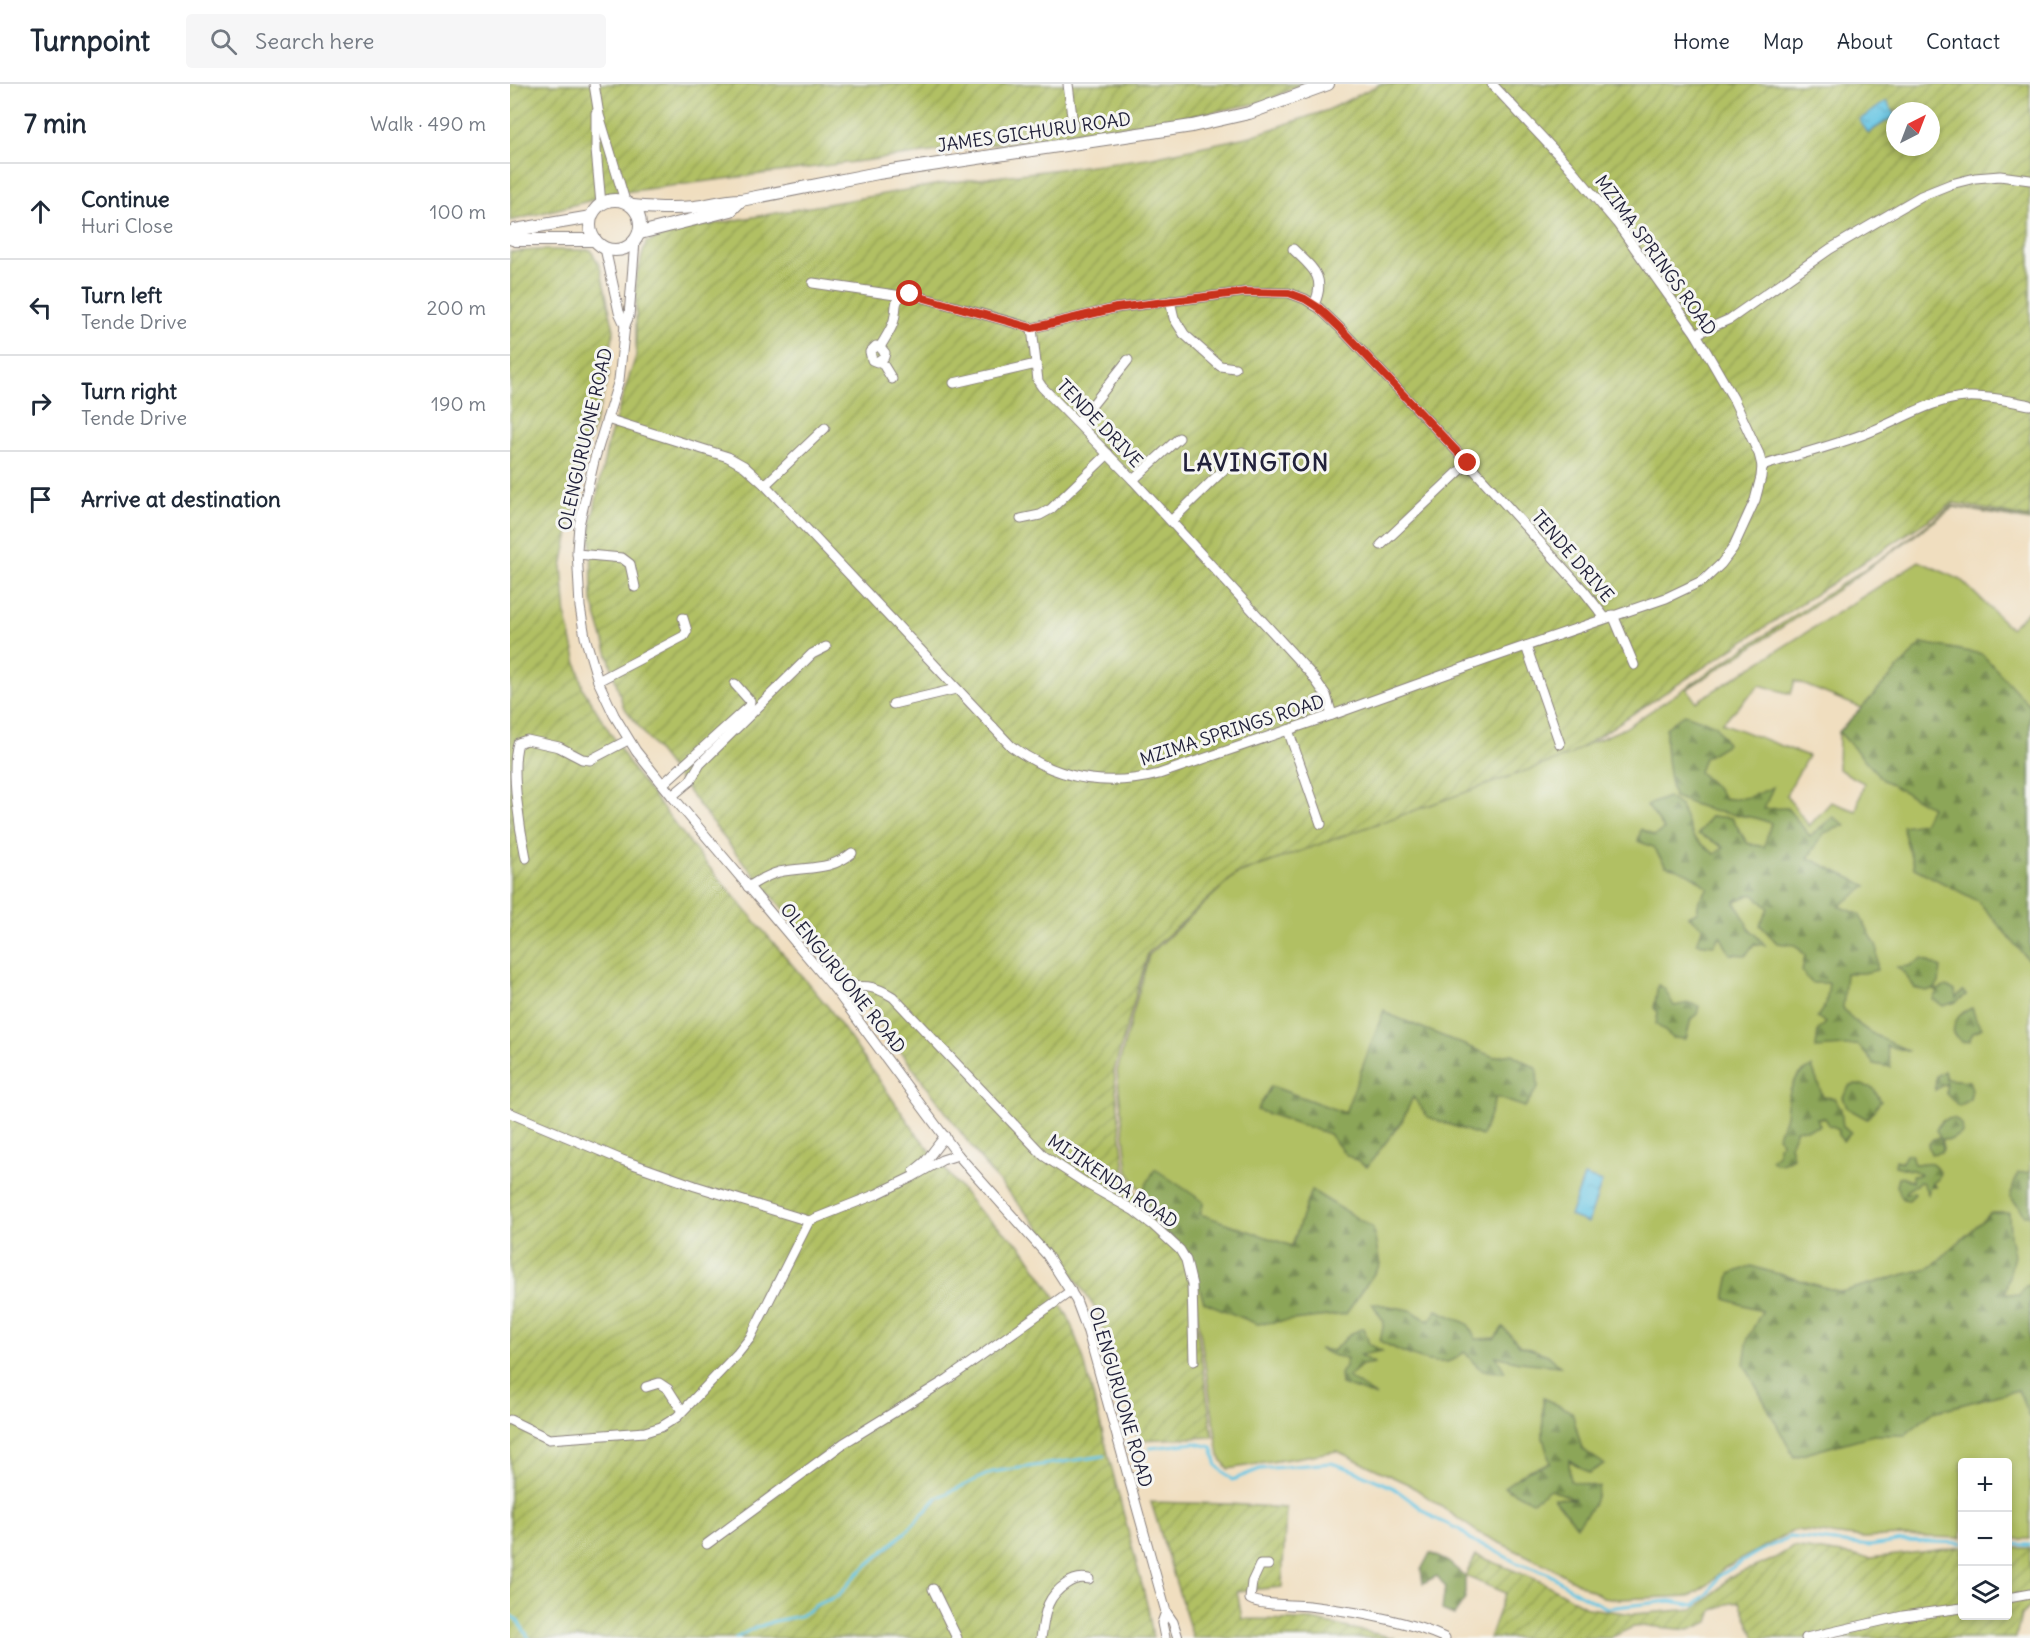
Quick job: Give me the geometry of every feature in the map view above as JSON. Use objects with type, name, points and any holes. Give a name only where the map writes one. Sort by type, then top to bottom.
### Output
[{"type":"main road","name":"JAMES GICHURU ROAD","points":[[629,204],[651,208],[696,207],[878,173],[1192,126],[1249,113],[1328,84]]},
{"type":"main road","points":[[591,217],[515,230],[510,236],[516,240],[600,244],[620,250],[628,247],[638,237],[641,224],[639,214],[629,204],[616,199],[601,204],[591,217],[591,232],[600,244]]},
{"type":"main road","name":"JAMES GICHURU ROAD","points":[[638,237],[731,210],[741,200]]},
{"type":"street","points":[[594,84],[597,105],[596,150],[601,204]]},
{"type":"street","points":[[1065,126],[1073,125],[1068,84]]},
{"type":"street","name":"MZIMA SPRINGS ROAD","points":[[607,419],[728,457],[744,466],[765,485],[1011,746],[1032,761],[1073,776],[1092,780],[1141,778],[1332,715],[1688,589],[1704,580],[1721,564],[1733,548],[1755,500],[1762,466],[1759,454],[1733,398],[1696,334],[1617,224],[1567,164],[1492,84]]},
{"type":"street","points":[[597,105],[629,204]]},
{"type":"street","points":[[1696,334],[1730,319],[1830,249],[1921,196],[1951,184],[1975,178],[2000,176],[2030,180]]},
{"type":"street","name":"OLENGURUONE ROAD","points":[[638,237],[629,316],[625,326],[618,380],[594,461],[579,525],[577,554],[580,607],[585,637],[598,681],[628,740],[672,796],[834,988],[958,1155],[1047,1255],[1071,1291],[1088,1332],[1166,1612],[1161,1623],[1165,1638]]},
{"type":"street","name":"OLENGURUONE ROAD","points":[[600,244],[625,326]]},
{"type":"street","points":[[1293,249],[1319,277],[1320,292],[1314,304]]},
{"type":"street","points":[[813,283],[906,295],[1032,328]]},
{"type":"street","name":"TENDE DRIVE","points":[[1332,715],[1326,695],[1311,674],[1171,520],[1042,387],[1038,381],[1032,328],[1116,308],[1234,293],[1289,293],[1314,304],[1340,328],[1468,463],[1609,617],[1634,665]]},
{"type":"street","points":[[880,347],[894,318],[894,307],[897,301],[906,295]]},
{"type":"street","points":[[1170,301],[1174,318],[1184,334],[1221,366],[1235,368]]},
{"type":"street","points":[[880,347],[872,348],[866,359],[881,360]]},
{"type":"street","points":[[880,347],[885,353],[881,360]]},
{"type":"street","points":[[881,360],[892,379]]},
{"type":"street","points":[[1078,423],[1128,360]]},
{"type":"street","points":[[954,383],[1036,364]]},
{"type":"street","points":[[1762,466],[1866,433],[1936,403],[1965,398],[2029,402]]},
{"type":"street","points":[[765,485],[825,428]]},
{"type":"street","points":[[1133,480],[1179,438]]},
{"type":"street","points":[[1171,520],[1242,452]]},
{"type":"street","points":[[1021,519],[1040,515],[1051,509],[1108,454]]},
{"type":"street","points":[[1381,545],[1468,463]]},
{"type":"street","points":[[577,554],[622,558],[630,564],[635,587]]},
{"type":"street","points":[[598,681],[684,636],[687,631],[683,618]]},
{"type":"street","points":[[1526,646],[1560,744]]},
{"type":"street","points":[[672,796],[690,782],[699,764],[812,654],[826,647]]},
{"type":"street","points":[[663,784],[749,706],[750,701],[735,684]]},
{"type":"street","points":[[892,704],[956,689]]},
{"type":"street","points":[[1288,730],[1321,824]]},
{"type":"street","points":[[526,858],[513,790],[514,756],[518,743],[527,740],[551,745],[566,749],[582,759],[590,760],[628,740]]},
{"type":"street","points":[[748,887],[779,872],[839,863],[852,853]]},
{"type":"street","name":"MIJIKENDA ROAD","points":[[834,988],[870,986],[881,989],[893,997],[1044,1156],[1133,1210],[1175,1245],[1184,1256],[1192,1286],[1194,1360]]},
{"type":"street","points":[[510,1113],[695,1186],[809,1221],[846,1207],[942,1160],[958,1155]]},
{"type":"street","points":[[901,1182],[925,1162],[945,1136]]},
{"type":"street","points":[[510,1420],[549,1439],[645,1432],[669,1423],[750,1338],[809,1221]]},
{"type":"street","points":[[707,1544],[844,1443],[948,1378],[1071,1291]]},
{"type":"street","points":[[646,1387],[659,1383],[665,1386],[682,1411]]},
{"type":"street","points":[[1268,1564],[1260,1565],[1252,1582],[1250,1599],[1256,1602],[1334,1609],[1428,1630],[1445,1638]]},
{"type":"street","points":[[1041,1638],[1053,1593],[1070,1581],[1083,1577],[1089,1579]]},
{"type":"street","points":[[933,1589],[957,1638]]},
{"type":"street","points":[[2012,1598],[2030,1594]]},
{"type":"street","points":[[1806,1638],[1903,1616],[1958,1609]]},
{"type":"street","points":[[1166,1612],[1173,1622],[1178,1638]]},
{"type":"green space","points":[[510,84],[1302,84],[1264,102],[1155,123],[624,192],[510,221]]},
{"type":"green space","points":[[1380,84],[2030,84],[2030,518],[1954,503],[1570,755],[1236,874],[1148,953],[1114,1071],[1125,1172],[1146,1213],[1186,1254],[1213,1437],[1139,1440],[1098,1313],[1053,1244],[988,1169],[879,1022],[735,852],[623,706],[592,601],[591,525],[608,442],[636,356],[636,278],[646,242],[691,228],[946,183],[1148,158],[1251,136],[1328,110]]},
{"type":"green space","points":[[591,250],[600,267],[614,330],[609,376],[585,455],[562,566],[566,617],[583,689],[636,774],[704,861],[829,1008],[916,1133],[978,1210],[1022,1247],[1068,1316],[1083,1357],[1148,1608],[1153,1638],[510,1638],[510,252]]},
{"type":"green space","points":[[1953,506],[2030,519],[2030,521],[1954,507],[1822,600],[1687,689],[1696,702],[1919,561],[1961,580],[2010,628],[2030,610],[2030,1539],[2012,1539],[2012,1458],[1958,1458],[1958,1538],[1899,1536],[1864,1538],[1795,1530],[1724,1568],[1709,1584],[1690,1596],[1619,1599],[1603,1597],[1548,1566],[1479,1533],[1410,1485],[1337,1451],[1228,1469],[1219,1456],[1188,1253],[1154,1219],[1142,1192],[1128,1172],[1117,1071],[1149,955],[1235,875],[1563,755],[1625,728],[1887,554]],"holes":[[[1795,681],[1862,708],[1839,732],[1838,769],[1864,783],[1856,811],[1831,802],[1809,826],[1786,795],[1808,756],[1722,723],[1760,685],[1791,694]]]},
{"type":"green space","points":[[1922,643],[1982,654],[2030,706],[2030,962],[1978,901],[1914,868],[1902,826],[1923,823],[1931,807],[1883,780],[1839,732]]},
{"type":"green space","points":[[1685,714],[1716,725],[1727,744],[1704,758],[1699,772],[1718,789],[1724,798],[1743,798],[1773,787],[1764,809],[1787,808],[1810,836],[1833,817],[1845,825],[1824,833],[1808,858],[1867,886],[1839,906],[1859,914],[1877,947],[1877,970],[1846,973],[1843,1008],[1864,1029],[1909,1051],[1886,1046],[1891,1067],[1874,1064],[1858,1045],[1816,1048],[1818,1030],[1826,1023],[1817,1017],[1826,1004],[1829,983],[1812,983],[1802,972],[1805,955],[1795,945],[1777,943],[1760,925],[1768,908],[1753,894],[1735,901],[1749,928],[1765,945],[1754,944],[1746,955],[1730,954],[1720,936],[1714,945],[1697,943],[1703,927],[1688,916],[1697,912],[1699,900],[1708,888],[1688,874],[1666,866],[1653,847],[1638,841],[1641,829],[1654,836],[1664,829],[1647,805],[1668,797],[1680,806],[1694,838],[1715,854],[1724,847],[1698,834],[1711,816],[1732,818],[1747,843],[1764,847],[1771,823],[1756,818],[1712,811],[1674,797],[1667,763],[1666,728]]},
{"type":"green space","points":[[1922,959],[1941,968],[1939,983],[1935,988],[1938,990],[1946,986],[1955,991],[1956,998],[1963,991],[1966,995],[1956,1002],[1943,1006],[1933,999],[1937,992],[1932,989],[1926,991],[1915,988],[1897,967],[1909,966]]},
{"type":"green space","points":[[1658,985],[1665,989],[1674,1006],[1689,1003],[1699,1006],[1697,1014],[1691,1019],[1686,1039],[1673,1038],[1656,1024],[1658,1012],[1654,1008]]},
{"type":"green space","points":[[1972,1008],[1982,1028],[1973,1033],[1969,1041],[1962,1042],[1953,1034],[1955,1025],[1964,1012]]},
{"type":"green space","points":[[1384,1010],[1388,1014],[1494,1057],[1512,1054],[1537,1069],[1538,1087],[1525,1107],[1496,1097],[1482,1136],[1428,1117],[1413,1097],[1402,1121],[1367,1167],[1345,1154],[1329,1134],[1257,1110],[1271,1086],[1345,1113]]},
{"type":"green space","points":[[1812,1067],[1823,1097],[1834,1098],[1841,1109],[1843,1127],[1851,1132],[1843,1141],[1838,1135],[1839,1129],[1829,1125],[1825,1118],[1817,1118],[1820,1126],[1797,1129],[1790,1145],[1793,1157],[1782,1163],[1775,1163],[1771,1159],[1778,1154],[1778,1146],[1782,1142],[1778,1136],[1786,1117],[1792,1088],[1798,1077]]},
{"type":"green space","points":[[1944,1071],[1946,1079],[1969,1081],[1972,1089],[1970,1099],[1959,1106],[1946,1094],[1946,1083],[1935,1090],[1936,1076]]},
{"type":"green space","points":[[1857,1084],[1873,1088],[1881,1101],[1867,1119],[1847,1108],[1843,1097],[1850,1085]]},
{"type":"green space","points":[[1954,1118],[1961,1124],[1962,1133],[1950,1140],[1941,1139],[1942,1152],[1931,1154],[1928,1145],[1933,1139],[1940,1138],[1936,1130],[1943,1121]]},
{"type":"green space","points":[[1911,1154],[1914,1164],[1928,1162],[1937,1167],[1940,1172],[1938,1179],[1932,1184],[1937,1187],[1930,1186],[1928,1194],[1923,1183],[1920,1182],[1906,1191],[1905,1194],[1913,1192],[1915,1194],[1909,1200],[1903,1199],[1896,1186],[1898,1178],[1903,1177],[1912,1182],[1912,1176],[1920,1175],[1915,1171],[1895,1166],[1896,1160],[1902,1162],[1906,1155]]},
{"type":"green space","points":[[1155,1169],[1204,1202],[1200,1214],[1292,1246],[1311,1190],[1373,1228],[1380,1265],[1346,1314],[1257,1324],[1204,1302],[1188,1253],[1154,1219],[1142,1192]]},
{"type":"green space","points":[[2030,1172],[2030,1215],[2025,1215],[2010,1196],[2018,1173]]},
{"type":"green space","points":[[1991,1213],[2009,1213],[2014,1255],[2005,1293],[2019,1295],[2026,1286],[2030,1285],[2030,1419],[2018,1390],[1933,1412],[1905,1435],[1873,1435],[1794,1457],[1744,1364],[1748,1338],[1762,1311],[1725,1299],[1730,1274],[1751,1266],[1841,1292],[1931,1267]]},
{"type":"green space","points":[[1372,1303],[1410,1310],[1429,1321],[1437,1310],[1468,1324],[1476,1339],[1495,1338],[1503,1327],[1519,1345],[1548,1355],[1560,1366],[1519,1362],[1496,1356],[1505,1372],[1491,1372],[1478,1367],[1465,1352],[1445,1362],[1416,1357],[1380,1341],[1384,1322]]},
{"type":"green space","points":[[1364,1328],[1369,1344],[1382,1351],[1360,1355],[1374,1363],[1362,1365],[1348,1377],[1376,1396],[1341,1384],[1340,1374],[1347,1358],[1319,1349],[1333,1351],[1350,1334]]},
{"type":"green space","points":[[1543,1398],[1572,1412],[1582,1449],[1604,1464],[1589,1473],[1569,1460],[1570,1481],[1599,1487],[1593,1506],[1577,1526],[1554,1498],[1575,1499],[1550,1489],[1532,1502],[1504,1487],[1529,1470],[1550,1463],[1543,1438]]},
{"type":"green space","points":[[1151,1502],[1286,1508],[1282,1587],[1237,1591],[1242,1619],[1312,1620],[1395,1638],[1193,1638]]},
{"type":"green space","points":[[1793,1547],[1871,1558],[1958,1547],[1958,1620],[2012,1620],[2012,1548],[2030,1548],[2030,1607],[2021,1615],[2016,1638],[1755,1638],[1740,1602],[1713,1610],[1709,1622],[1689,1630],[1647,1626],[1633,1627],[1610,1638],[1489,1638],[1505,1593],[1465,1576],[1476,1555],[1542,1582],[1588,1608],[1633,1614],[1694,1609],[1716,1592],[1729,1577],[1772,1560]]},
{"type":"green space","points":[[1430,1553],[1448,1562],[1465,1576],[1465,1599],[1454,1615],[1442,1610],[1445,1586],[1437,1576],[1423,1583],[1421,1570]]},
{"type":"water","points":[[1887,101],[1886,122],[1868,133],[1859,120]]},
{"type":"water","points":[[1584,1176],[1602,1182],[1588,1223],[1570,1216]]},
{"type":"waterway","points":[[1150,1448],[1195,1443],[1212,1447],[1217,1466],[1232,1480],[1260,1469],[1331,1463],[1350,1469],[1394,1488],[1434,1518],[1460,1530],[1474,1542],[1517,1563],[1547,1573],[1607,1608],[1670,1601],[1695,1605],[1709,1593],[1719,1576],[1756,1553],[1790,1537],[1870,1546],[1902,1541],[1958,1543]]},
{"type":"waterway","points":[[736,1638],[774,1621],[800,1616],[818,1604],[838,1596],[857,1574],[908,1530],[937,1498],[992,1472],[1104,1456]]},
{"type":"waterway","points":[[2012,1544],[2030,1545]]},
{"type":"waterway","points":[[510,1615],[518,1621],[529,1638]]},
{"type":"district","name":"LAVINGTON","points":[[1256,462]]},
{"type":"route","points":[[910,294],[1032,328],[1116,308],[1245,292],[1289,293],[1319,308],[1468,463]]}]
